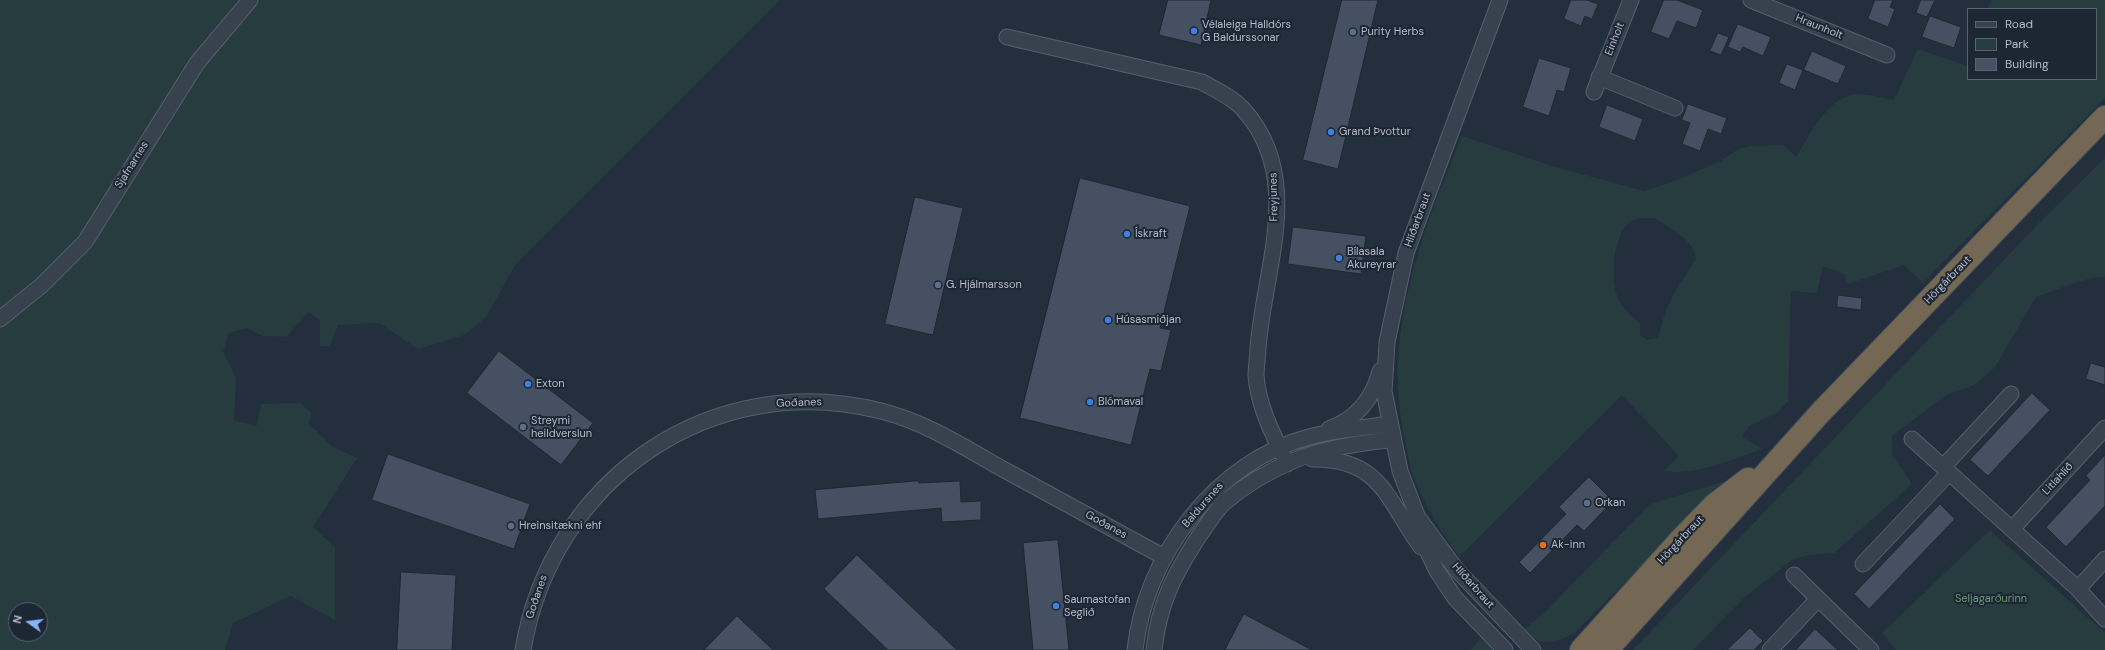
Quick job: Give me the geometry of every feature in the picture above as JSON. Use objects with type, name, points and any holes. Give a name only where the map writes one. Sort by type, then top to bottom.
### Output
[{"type":"highway","name":"Hörgárbraut","points":[[1610,648],[1792,443],[2105,117]]},
{"type":"highway","name":"Hörgárbraut","points":[[1581,650],[1679,541],[1714,505],[1792,443]]},
{"type":"street","name":"Sjafnarnes","points":[[0,319],[42,285],[85,242],[197,63],[250,0]]},
{"type":"street","name":"Hlíðarbraut","points":[[1500,0],[1406,253],[1388,342],[1384,391],[1400,471],[1418,518],[1424,544],[1437,571],[1462,606],[1505,650]]},
{"type":"street","name":"Einholt","points":[[1594,92],[1632,0]]},
{"type":"street","name":"Hraunholt","points":[[1751,0],[1887,55]]},
{"type":"street","name":"Freyjunes","points":[[1007,37],[1202,82],[1228,97],[1242,108],[1262,136],[1271,156],[1276,180],[1277,211],[1259,333],[1256,375],[1261,404],[1279,447],[1291,462]]},
{"type":"street","points":[[1599,77],[1675,108]]},
{"type":"street","points":[[1308,437],[1338,426],[1358,412],[1377,383],[1388,342]]},
{"type":"street","points":[[1863,564],[2011,394]]},
{"type":"street","name":"Goðanes","points":[[523,650],[532,607],[551,560],[577,518],[610,480],[652,448],[699,423],[724,414],[776,403],[830,402],[882,411],[907,419],[955,442],[1164,557]]},
{"type":"street","name":"Baldursnes","points":[[1135,650],[1145,602],[1164,557],[1180,532],[1211,492],[1232,474],[1279,447],[1308,437],[1390,424]]},
{"type":"street","name":"Litlahlíð","points":[[2012,529],[2105,428]]},
{"type":"street","name":"Baldursnes","points":[[1154,650],[1156,630],[1166,594],[1180,566],[1206,526],[1224,503],[1256,480],[1291,462],[1339,448],[1393,439]]},
{"type":"street","points":[[1912,439],[2078,589],[2105,619]]},
{"type":"street","points":[[1291,462],[1336,460],[1352,464],[1363,470],[1377,481],[1437,571]]},
{"type":"street","name":"Hlíðarbraut","points":[[1418,518],[1456,569],[1533,650]]},
{"type":"street","points":[[2078,589],[2105,559]]},
{"type":"street","points":[[1794,575],[1871,650]]},
{"type":"street","points":[[1770,650],[1818,599]]},
{"type":"green space","points":[[0,0],[780,0],[515,265],[487,316],[464,335],[418,349],[379,323],[338,325],[330,346],[320,346],[320,320],[308,312],[286,337],[263,336],[247,328],[229,333],[223,352],[236,378],[234,421],[257,425],[261,404],[300,403],[311,413],[309,424],[333,447],[357,458],[313,527],[335,547],[335,620],[291,596],[233,623],[225,650],[0,650]]},
{"type":"green space","points":[[1988,0],[2105,0],[2105,98],[1923,283],[1904,265],[1848,284],[1844,274],[1823,266],[1817,293],[1791,291],[1788,401],[1777,413],[1749,426],[1742,437],[1763,449],[1702,469],[1677,472],[1664,471],[1679,456],[1622,395],[1459,557],[1434,518],[1412,472],[1399,403],[1398,364],[1402,325],[1409,286],[1433,210],[1462,136],[1552,166],[1644,191],[1672,182],[1721,161],[1738,149],[1751,146],[1783,145],[1796,157],[1821,118],[1837,102],[1847,96],[1857,94],[1871,95],[1894,100],[1918,49],[1967,66],[1967,80],[2097,80],[2097,8],[1988,8],[1991,1]],"holes":[[[1654,218],[1674,230],[1691,246],[1696,259],[1672,297],[1657,338],[1647,340],[1640,335],[1640,323],[1625,309],[1618,298],[1614,280],[1617,247],[1624,228],[1633,220]]]},
{"type":"green space","points":[[2105,158],[2105,277],[2087,279],[2036,297],[1995,367],[1974,385],[1946,395],[1892,436],[1892,454],[1912,484],[1834,553],[1809,555],[1792,560],[1745,597],[1693,650],[1633,650],[2039,223]]},
{"type":"green space","points":[[1736,478],[1679,529],[1574,633],[1559,640],[1547,642],[1535,639],[1521,632],[1543,614],[1650,504]]},
{"type":"green space","name":"Seljagarðurinn","points":[[1990,530],[2105,633],[2105,650],[1896,650],[1882,633]]},
{"type":"green space","points":[[1482,637],[1496,650],[1471,650]]},
{"type":"building","points":[[1168,0],[1211,0],[1201,45],[1159,35]]},
{"type":"building","points":[[1342,0],[1378,0],[1338,169],[1303,160]]},
{"type":"building","points":[[1571,0],[1587,0],[1598,4],[1592,19],[1585,16],[1581,26],[1564,19]]},
{"type":"building","points":[[1664,0],[1677,0],[1703,10],[1696,28],[1677,21],[1669,39],[1651,32]]},
{"type":"building","points":[[1875,0],[1893,0],[1890,7],[1895,9],[1888,27],[1868,19]]},
{"type":"building","points":[[1921,0],[1935,0],[1927,17],[1916,13]]},
{"type":"building","points":[[1930,16],[1961,27],[1954,48],[1922,37]]},
{"type":"building","points":[[1738,24],[1771,37],[1763,56],[1743,47],[1740,52],[1728,47]]},
{"type":"building","points":[[1718,33],[1729,37],[1721,55],[1710,51]]},
{"type":"building","points":[[1812,51],[1846,66],[1838,84],[1804,70]]},
{"type":"building","points":[[1539,58],[1571,68],[1564,92],[1557,90],[1549,116],[1523,107]]},
{"type":"building","points":[[1787,64],[1803,70],[1795,90],[1779,83]]},
{"type":"building","points":[[1688,104],[1727,118],[1721,134],[1708,129],[1700,151],[1682,144],[1690,123],[1682,120]]},
{"type":"building","points":[[1607,105],[1643,119],[1635,141],[1599,127]]},
{"type":"building","points":[[1080,178],[1190,206],[1160,328],[1171,330],[1161,371],[1150,369],[1131,445],[1020,418]]},
{"type":"building","points":[[915,197],[963,208],[933,335],[885,324]]},
{"type":"building","points":[[1293,227],[1366,236],[1361,274],[1288,264]]},
{"type":"building","points":[[1838,295],[1862,298],[1861,310],[1837,307]]},
{"type":"building","points":[[499,351],[593,423],[561,465],[467,393]]},
{"type":"building","points":[[2091,363],[2105,367],[2105,385],[2086,379]]},
{"type":"building","points":[[2032,393],[2050,410],[1988,476],[1970,460]]},
{"type":"building","points":[[388,454],[530,504],[514,549],[372,500]]},
{"type":"building","points":[[2105,455],[2105,506],[2066,547],[2046,527],[2090,480],[2086,476]]},
{"type":"building","points":[[1589,477],[1613,501],[1584,531],[1577,525],[1530,573],[1519,562],[1566,514],[1559,507]]},
{"type":"building","points":[[918,481],[919,483],[960,481],[961,502],[981,501],[981,520],[942,522],[941,508],[818,519],[815,490]]},
{"type":"building","points":[[1940,504],[1955,519],[1869,609],[1854,594]]},
{"type":"building","points":[[1058,540],[1069,650],[1033,650],[1023,543]]},
{"type":"building","points":[[857,555],[957,650],[888,650],[824,589]]},
{"type":"building","points":[[401,572],[456,575],[452,650],[397,650]]},
{"type":"building","points":[[1244,614],[1312,650],[1225,650]]},
{"type":"building","points":[[737,616],[773,650],[704,650]]},
{"type":"building","points":[[1750,628],[1763,641],[1754,650],[1727,650]]},
{"type":"building","points":[[1815,629],[1838,650],[1796,650]]},
{"type":"place","name":"Vélaleiga Halldórs G Baldurssonar","points":[[1194,31]]},
{"type":"place","name":"Purity Herbs","points":[[1353,32]]},
{"type":"place","name":"Grand Þvottur","points":[[1331,132]]},
{"type":"place","name":"Ískraft","points":[[1127,234]]},
{"type":"place","name":"Bílasala Akureyrar","points":[[1339,258]]},
{"type":"place","name":"G. Hjálmarsson","points":[[938,285]]},
{"type":"place","name":"Húsasmiðjan","points":[[1108,320]]},
{"type":"place","name":"Exton","points":[[528,384]]},
{"type":"place","name":"Blómaval","points":[[1090,402]]},
{"type":"place","name":"Streymi heildverslun","points":[[523,427]]},
{"type":"place","name":"Orkan","points":[[1587,503]]},
{"type":"place","name":"Hreinsitækni ehf","points":[[511,526]]},
{"type":"place","name":"Ak-inn","points":[[1543,545]]},
{"type":"place","name":"Saumastofan Seglið","points":[[1056,606]]}]
